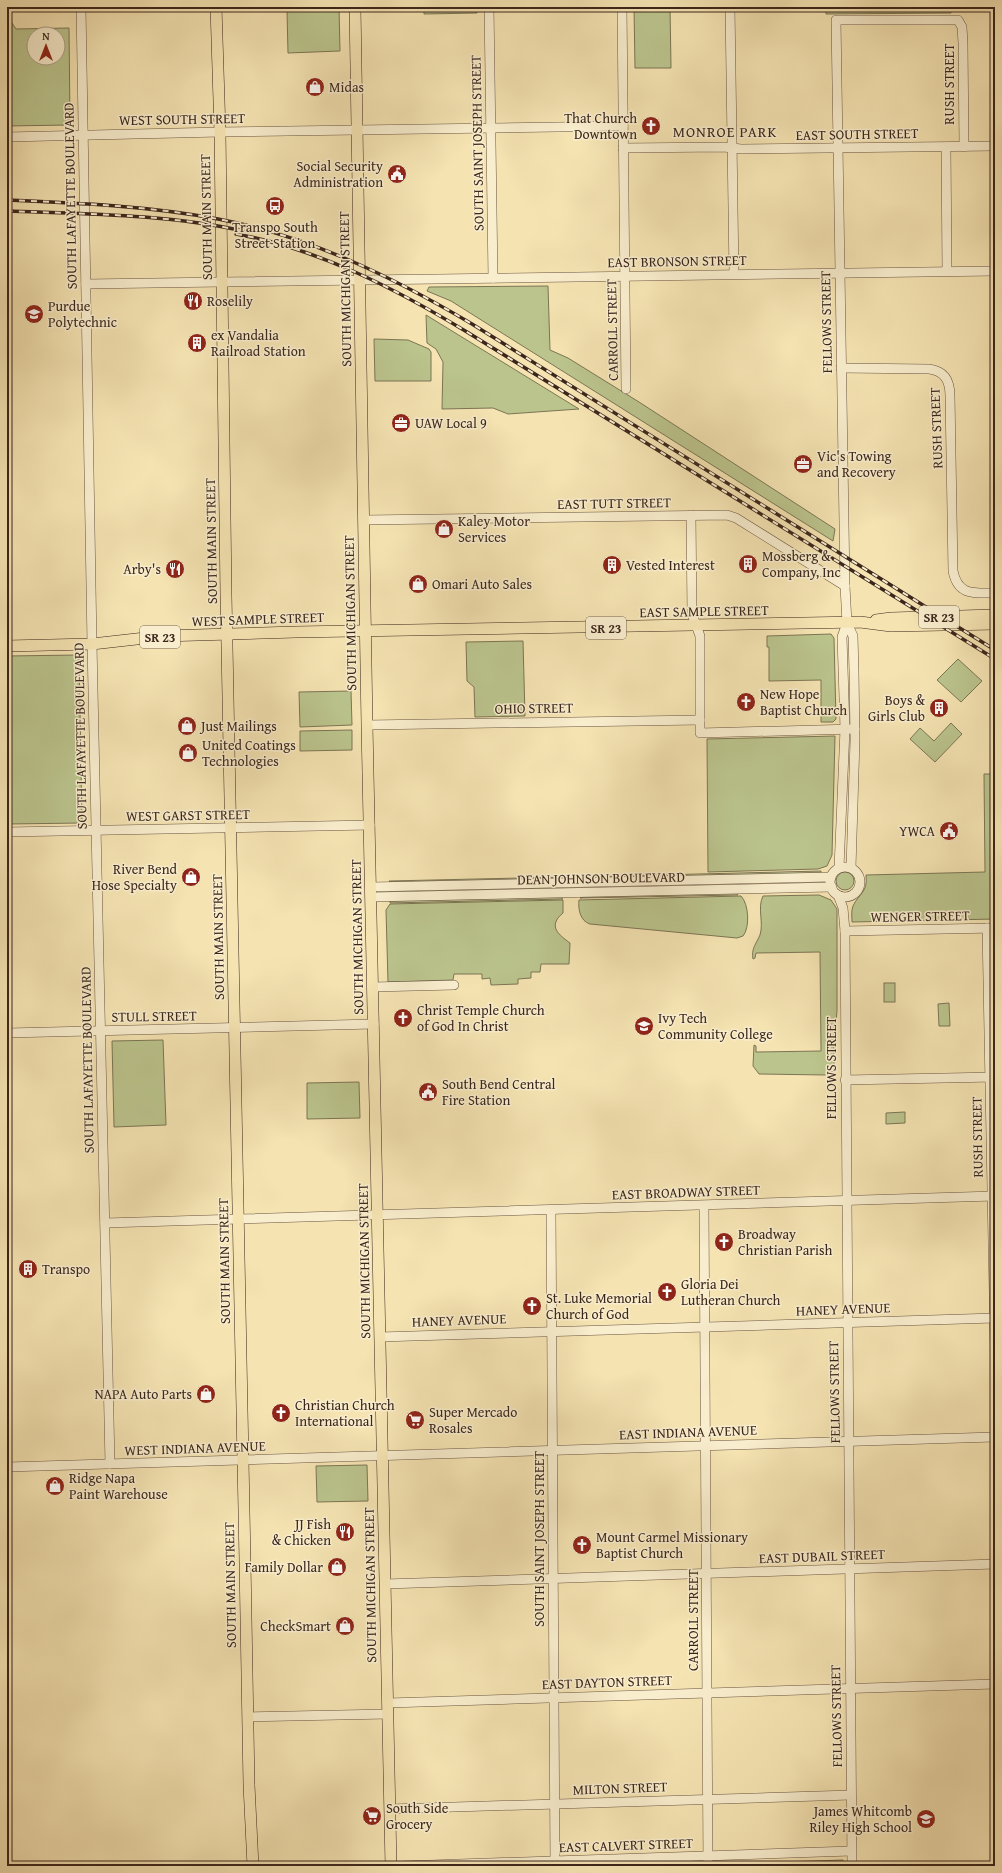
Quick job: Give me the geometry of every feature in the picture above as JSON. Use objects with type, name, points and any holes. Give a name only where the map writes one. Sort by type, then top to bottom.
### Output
[{"type":"main road","name":"SOUTH MAIN STREET","points":[[216,7],[220,132],[231,828],[248,1717],[253,1866]]},
{"type":"main road","name":"SOUTH MICHIGAN STREET","points":[[355,7],[367,725],[391,1866]]},
{"type":"main road","name":"SR 23","points":[[860,622],[891,618],[995,615]]},
{"type":"main road","name":"EAST SAMPLE STREET","points":[[366,631],[860,622],[891,626],[995,624]]},
{"type":"main road","name":"WEST SAMPLE STREET","points":[[7,646],[92,644],[163,636],[366,631]]},
{"type":"street","name":"SOUTH LAFAYETTE BOULEVARD","points":[[81,7],[92,644],[110,1464]]},
{"type":"street","name":"SOUTH SAINT JOSEPH STREET","points":[[489,7],[493,278]]},
{"type":"street","name":"CARROLL STREET","points":[[622,7],[626,389]]},
{"type":"street","points":[[730,7],[734,274]]},
{"type":"street","name":"FELLOWS STREET","points":[[851,868],[855,729],[853,636],[847,623],[845,586],[836,20],[955,19],[960,22]]},
{"type":"street","name":"RUSH STREET","points":[[960,22],[962,27],[963,43],[964,147]]},
{"type":"street","points":[[357,131],[623,126]]},
{"type":"street","name":"WEST SOUTH STREET","points":[[7,137],[220,132],[357,131]]},
{"type":"street","name":"EAST SOUTH STREET","points":[[624,148],[724,147],[733,149],[995,146]]},
{"type":"street","points":[[946,147],[947,271]]},
{"type":"street","name":"EAST BRONSON STREET","points":[[86,284],[995,271]]},
{"type":"street","name":"RUSH STREET","points":[[841,368],[929,369],[942,373],[948,380],[950,396],[953,571],[958,586],[969,592],[995,593]]},
{"type":"street","points":[[691,515],[692,614],[700,636],[700,733],[855,729]]},
{"type":"street","name":"EAST TUTT STREET","points":[[364,520],[727,515],[733,516],[845,586]]},
{"type":"street","name":"FELLOWS STREET","points":[[839,868],[845,729],[842,637],[847,623]]},
{"type":"street","name":"OHIO STREET","points":[[367,725],[700,720]]},
{"type":"street","name":"WEST GARST STREET","points":[[7,832],[370,825]]},
{"type":"street","points":[[839,868],[851,868],[856,873],[860,881],[858,887],[852,894],[844,896],[838,895],[832,887],[831,877],[839,868]]},
{"type":"street","name":"DEAN JOHNSON BOULEVARD","points":[[371,892],[831,877]]},
{"type":"street","name":"DEAN JOHNSON BOULEVARD","points":[[371,892],[832,887]]},
{"type":"street","name":"FELLOWS STREET","points":[[844,917],[852,894]]},
{"type":"street","name":"FELLOWS STREET","points":[[838,895],[844,917],[845,931],[852,1866]]},
{"type":"street","name":"RUSH STREET","points":[[991,928],[995,1345]]},
{"type":"street","name":"WENGER STREET","points":[[845,931],[991,928]]},
{"type":"street","points":[[373,987],[454,985]]},
{"type":"street","name":"STULL STREET","points":[[7,1033],[374,1024]]},
{"type":"street","points":[[845,1080],[992,1077]]},
{"type":"street","name":"EAST BROADWAY STREET","points":[[105,1223],[551,1211],[994,1196]]},
{"type":"street","name":"CARROLL STREET","points":[[704,1206],[708,1866]]},
{"type":"street","name":"SOUTH SAINT JOSEPH STREET","points":[[551,1211],[555,1864]]},
{"type":"street","name":"HANEY AVENUE","points":[[380,1337],[995,1318]]},
{"type":"street","name":"EAST INDIANA AVENUE","points":[[383,1456],[995,1436]]},
{"type":"street","name":"WEST INDIANA AVENUE","points":[[7,1468],[383,1456]]},
{"type":"street","name":"EAST DUBAIL STREET","points":[[385,1584],[995,1564]]},
{"type":"street","name":"EAST DAYTON STREET","points":[[388,1703],[995,1684]]},
{"type":"street","points":[[248,1717],[388,1714]]},
{"type":"street","name":"MILTON STREET","points":[[390,1809],[851,1795]]},
{"type":"street","name":"EAST CALVERT STREET","points":[[401,1866],[555,1864],[708,1856],[852,1852]]},
{"type":"green space","points":[[7,7],[10,7],[10,20],[16,29],[26,29],[26,66],[66,66],[66,28],[69,28],[70,125],[7,126]]},
{"type":"green space","points":[[298,7],[339,7],[340,51],[288,53],[287,11],[298,11]]},
{"type":"green space","points":[[424,7],[477,7],[477,13],[424,14]]},
{"type":"green space","points":[[634,7],[670,7],[671,68],[635,68]]},
{"type":"green space","points":[[826,7],[977,8],[951,8],[951,13],[826,14]]},
{"type":"green space","points":[[548,286],[550,350],[568,358],[639,402],[835,529],[833,541],[451,301],[427,291],[429,287]]},
{"type":"green space","points":[[426,315],[579,409],[508,414],[493,408],[442,409],[443,362],[436,349],[427,343]]},
{"type":"green space","points":[[374,339],[408,340],[429,349],[431,352],[431,381],[375,381]]},
{"type":"green space","points":[[831,634],[834,638],[836,719],[833,722],[821,722],[821,680],[769,681],[769,647],[767,647],[767,636]]},
{"type":"green space","points":[[523,641],[525,716],[475,717],[474,687],[467,681],[466,642]]},
{"type":"green space","points":[[79,655],[82,823],[7,824],[7,656]]},
{"type":"green space","points":[[958,659],[982,681],[961,702],[937,680]]},
{"type":"green space","points":[[351,691],[352,725],[300,727],[299,692]]},
{"type":"green space","points":[[951,723],[962,734],[935,762],[910,739],[920,728],[934,741]]},
{"type":"green space","points":[[352,730],[352,750],[300,751],[300,731]]},
{"type":"green space","points":[[835,736],[832,855],[827,866],[818,869],[708,872],[707,739]]},
{"type":"green space","points":[[984,774],[995,774],[995,919],[852,922],[852,908],[866,886],[866,875],[985,872]]},
{"type":"green space","points":[[821,871],[818,873],[577,877]]},
{"type":"green space","points":[[845,872],[849,873],[853,877],[853,885],[849,889],[845,890],[841,889],[837,885],[836,881],[837,877],[841,873]]},
{"type":"green space","points":[[565,877],[561,879],[389,881]]},
{"type":"green space","points":[[556,886],[557,889],[390,893],[390,890]]},
{"type":"green space","points":[[736,893],[738,895],[580,898],[584,897]]},
{"type":"green space","points":[[819,895],[831,900],[837,909],[837,1011],[834,1044],[834,1071],[826,1075],[759,1074],[753,1066],[754,1045],[756,1046],[756,1052],[821,1051],[820,952],[756,953],[755,958],[753,959],[753,949],[761,930],[761,901],[763,896]]},
{"type":"green space","points":[[741,896],[746,904],[748,922],[743,936],[737,938],[590,924],[584,920],[580,914],[579,907],[579,900]]},
{"type":"green space","points":[[560,897],[563,899],[390,903],[390,901]]},
{"type":"green space","points":[[563,900],[563,913],[558,918],[555,926],[556,930],[562,937],[570,943],[569,964],[541,964],[540,972],[531,972],[531,978],[518,979],[518,984],[491,985],[490,978],[482,979],[482,974],[454,974],[453,980],[388,982],[386,910],[390,904]]},
{"type":"green space","points":[[884,983],[895,983],[895,1002],[884,1002]]},
{"type":"green space","points":[[949,1003],[950,1026],[939,1026],[938,1004]]},
{"type":"green space","points":[[163,1040],[166,1125],[114,1127],[112,1041]]},
{"type":"green space","points":[[359,1082],[360,1118],[307,1119],[307,1083]]},
{"type":"green space","points":[[905,1112],[905,1123],[886,1124],[886,1113]]},
{"type":"green space","points":[[367,1465],[368,1501],[317,1502],[316,1466]]},
{"type":"green space","points":[[843,1860],[844,1866],[783,1866],[783,1862]]},
{"type":"railway","points":[[7,200],[140,208],[218,219],[252,226],[285,236],[350,260],[412,290],[472,324],[995,650]]},
{"type":"railway","points":[[7,211],[96,214],[155,218],[214,225],[243,231]]},
{"type":"railway","points":[[236,234],[267,241],[327,260],[385,286],[440,316],[995,659]]},
{"type":"place","name":"Midas","points":[[315,87]]},
{"type":"place","name":"That Church Downtown","points":[[651,126]]},
{"type":"place","name":"Social Security Administration","points":[[397,174]]},
{"type":"place","name":"Transpo South Street Station","points":[[275,206]]},
{"type":"place","name":"Roselily","points":[[193,301]]},
{"type":"place","name":"Purdue Polytechnic","points":[[34,314]]},
{"type":"place","name":"ex Vandalia Railroad Station","points":[[197,343]]},
{"type":"place","name":"UAW Local 9","points":[[401,423]]},
{"type":"place","name":"Vic's Towing and Recovery","points":[[803,464]]},
{"type":"place","name":"Kaley Motor Services","points":[[444,529]]},
{"type":"place","name":"Mossberg & Company, Inc","points":[[748,564]]},
{"type":"place","name":"Vested Interest","points":[[612,565]]},
{"type":"place","name":"Arby's","points":[[175,569]]},
{"type":"place","name":"Omari Auto Sales","points":[[418,584]]},
{"type":"place","name":"New Hope Baptist Church","points":[[746,702]]},
{"type":"place","name":"Boys & Girls Club","points":[[939,708]]},
{"type":"place","name":"Just Mailings","points":[[187,726]]},
{"type":"place","name":"United Coatings Technologies","points":[[188,753]]},
{"type":"place","name":"YWCA","points":[[949,831]]},
{"type":"place","name":"River Bend Hose Specialty","points":[[191,877]]},
{"type":"place","name":"Christ Temple Church of God In Christ","points":[[403,1018]]},
{"type":"place","name":"Ivy Tech Community College","points":[[644,1026]]},
{"type":"place","name":"South Bend Central Fire Station","points":[[428,1092]]},
{"type":"place","name":"Broadway Christian Parish","points":[[724,1242]]},
{"type":"place","name":"Transpo","points":[[28,1269]]},
{"type":"place","name":"Gloria Dei Lutheran Church","points":[[667,1292]]},
{"type":"place","name":"St. Luke Memorial Church of God","points":[[532,1306]]},
{"type":"place","name":"NAPA Auto Parts","points":[[206,1394]]},
{"type":"place","name":"Christian Church International","points":[[281,1413]]},
{"type":"place","name":"Super Mercado Rosales","points":[[415,1420]]},
{"type":"place","name":"Ridge Napa Paint Warehouse","points":[[55,1486]]},
{"type":"place","name":"JJ Fish & Chicken","points":[[345,1532]]},
{"type":"place","name":"Mount Carmel Missionary Baptist Church","points":[[582,1545]]},
{"type":"place","name":"Family Dollar","points":[[337,1567]]},
{"type":"place","name":"CheckSmart","points":[[345,1626]]},
{"type":"place","name":"South Side Grocery","points":[[372,1816]]},
{"type":"place","name":"James Whitcomb Riley High School","points":[[926,1819]]},
{"type":"district","name":"MONROE PARK","points":[[725,132]]}]
